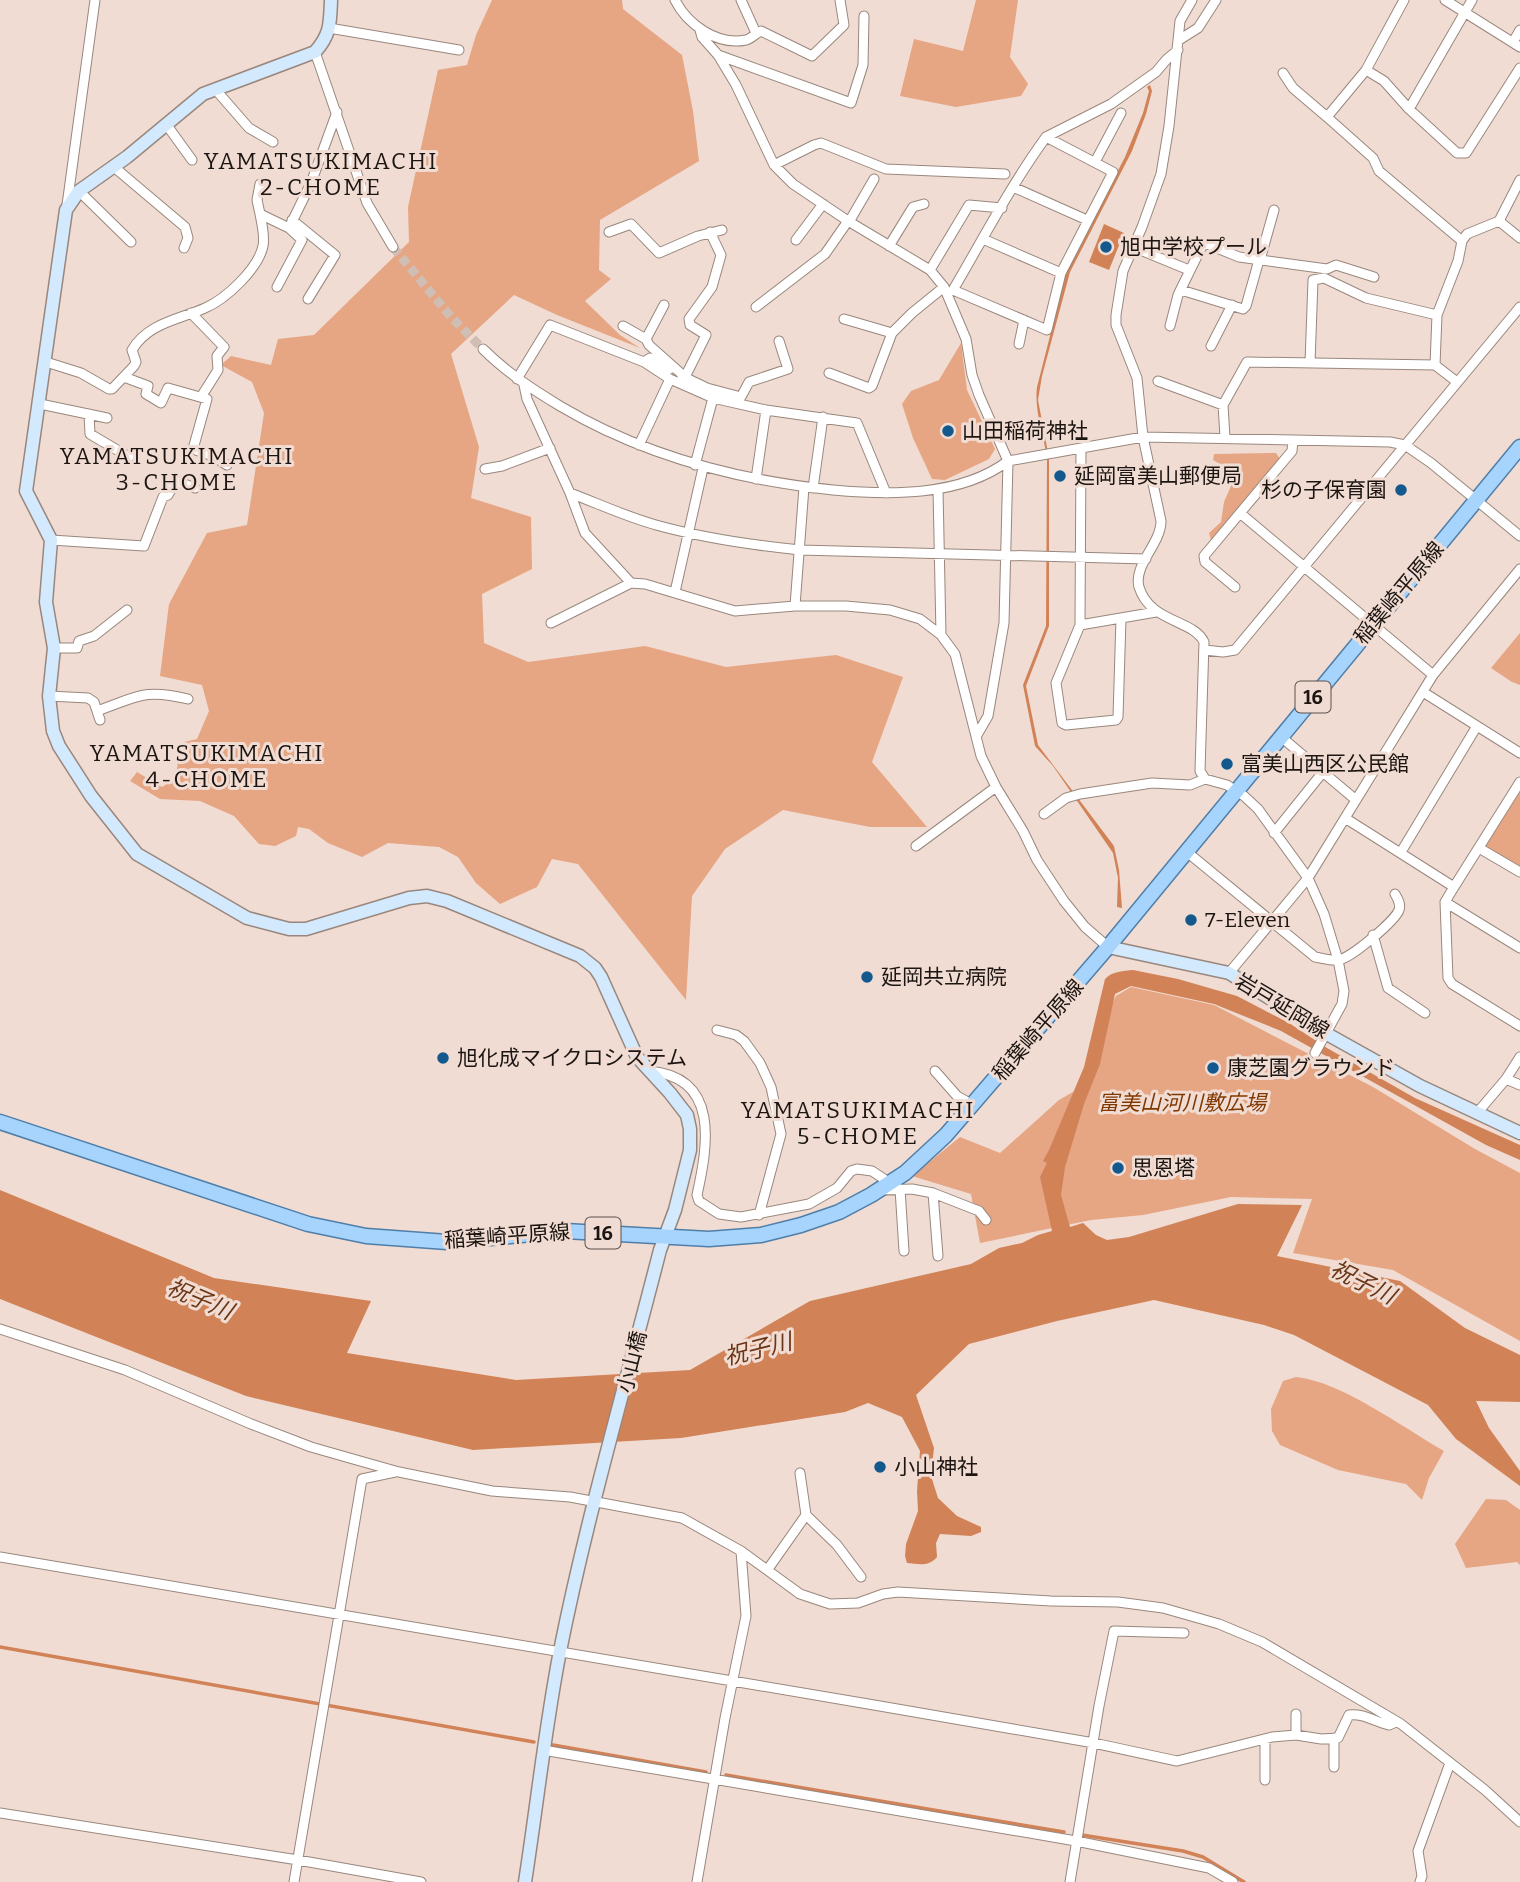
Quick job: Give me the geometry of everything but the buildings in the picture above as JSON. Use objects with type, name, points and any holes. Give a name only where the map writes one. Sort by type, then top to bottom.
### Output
[{"type":"main road","name":"稲葉崎平原線","points":[[0,1122],[308,1224],[366,1236],[447,1242],[565,1231],[663,1243],[761,1235],[839,1212],[890,1187],[946,1135],[973,1105],[1187,852],[1520,447]]},
{"type":"street","points":[[95,0],[26,491],[51,540],[46,603],[54,648],[49,696],[52,731],[59,746],[91,796],[137,854],[247,918],[289,929],[306,929],[409,898],[427,896],[447,901],[580,956],[601,977],[637,1057],[687,1115],[690,1150],[706,1153]]},
{"type":"street","points":[[66,211],[79,191],[114,167],[203,94],[315,52],[326,39],[331,0]]},
{"type":"street","points":[[674,0],[700,30],[713,36],[747,40],[761,31],[808,54],[815,54],[844,25],[840,0]]},
{"type":"street","points":[[741,0],[756,33]]},
{"type":"street","points":[[1192,0],[1180,21],[1161,174],[1123,271],[1116,325],[1136,378],[1143,437],[1162,526],[1146,559],[1138,584],[1156,612],[1201,636],[1205,650],[1199,765],[1205,779]]},
{"type":"street","points":[[1179,40],[1198,28],[1216,0]]},
{"type":"street","points":[[1327,117],[1366,70],[1404,0]]},
{"type":"street","points":[[1445,0],[1516,45],[1520,30]]},
{"type":"street","points":[[1409,108],[1472,0]]},
{"type":"street","points":[[719,55],[852,103],[863,65],[864,16]]},
{"type":"street","points":[[329,28],[459,50]]},
{"type":"street","points":[[700,30],[702,37],[719,55],[736,85],[774,166],[793,184],[930,270],[948,290],[966,339],[972,375],[1007,461],[1004,623],[988,716],[977,735]]},
{"type":"street","points":[[829,373],[869,388],[872,386],[892,334],[912,313],[948,290],[984,239],[1022,169],[1046,137],[1111,104],[1156,72],[1178,50]]},
{"type":"street","points":[[315,52],[367,203],[393,247]]},
{"type":"street","points":[[1366,70],[1384,81],[1457,153],[1466,153],[1520,68]]},
{"type":"street","points":[[1283,73],[1293,88],[1373,158],[1379,171],[1462,241]]},
{"type":"street","points":[[215,89],[248,128],[273,142]]},
{"type":"street","points":[[291,224],[311,183],[337,113]]},
{"type":"street","points":[[1095,162],[1121,113]]},
{"type":"street","points":[[166,124],[192,160]]},
{"type":"street","points":[[948,290],[1047,330],[1061,273],[1113,172],[1046,137]]},
{"type":"street","points":[[774,166],[821,144],[886,169],[1005,174]]},
{"type":"street","points":[[114,167],[185,227],[188,238],[184,248]]},
{"type":"street","points":[[756,307],[825,254],[874,179]]},
{"type":"street","points":[[1435,365],[1437,315],[1458,261],[1462,241],[1467,234],[1499,221],[1520,180]]},
{"type":"street","points":[[46,362],[81,373],[109,389],[112,388],[134,366],[136,362],[132,350],[141,337],[163,324],[207,307],[237,286],[263,248],[264,235],[257,200],[260,184]]},
{"type":"street","points":[[1013,187],[1087,220]]},
{"type":"street","points":[[79,191],[131,242]]},
{"type":"street","points":[[796,240],[823,204]]},
{"type":"street","points":[[889,246],[913,207],[923,204]]},
{"type":"street","points":[[930,270],[970,205],[1002,208]]},
{"type":"street","points":[[1181,290],[1242,309],[1246,306],[1274,210]]},
{"type":"street","points":[[260,214],[291,224],[335,255],[308,299]]},
{"type":"street","points":[[1499,221],[1520,238]]},
{"type":"street","points":[[277,287],[302,240],[291,224]]},
{"type":"street","points":[[609,232],[631,224],[659,253],[698,236],[722,230]]},
{"type":"street","points":[[685,377],[706,335],[690,325],[689,319],[712,287],[721,255],[710,232]]},
{"type":"street","points":[[984,239],[1061,273]]},
{"type":"street","points":[[1170,326],[1189,270],[1202,246],[1207,244],[1239,257],[1327,270],[1336,265],[1374,277]]},
{"type":"street","points":[[1133,247],[1189,270]]},
{"type":"street","points":[[1310,363],[1313,279],[1324,278],[1366,298],[1437,315]]},
{"type":"street","points":[[646,338],[664,304]]},
{"type":"street","points":[[1211,346],[1232,305]]},
{"type":"street","points":[[1205,650],[1235,650],[1520,307]]},
{"type":"street","points":[[191,313],[225,347],[217,356],[218,370],[201,397]]},
{"type":"street","points":[[845,319],[892,334]]},
{"type":"street","points":[[1018,344],[1024,320]]},
{"type":"street","points":[[631,583],[585,533],[521,382],[550,325],[644,362],[670,379],[713,398],[766,410],[857,422],[886,493]]},
{"type":"street","points":[[623,326],[646,338],[649,345],[685,377]]},
{"type":"street","points":[[644,362],[650,358],[707,388],[741,397],[750,382],[788,369],[779,341]]},
{"type":"street","points":[[483,349],[521,382],[610,434],[699,467],[756,479],[808,487],[886,493],[938,489],[994,471],[1007,461],[1143,437],[1390,442],[1405,445],[1520,536]]},
{"type":"street","points":[[1225,437],[1223,405],[1247,362],[1435,365],[1457,382]]},
{"type":"street","points":[[124,377],[148,386],[146,394],[161,403],[168,388],[207,399],[193,449],[227,465]]},
{"type":"street","points":[[639,445],[670,379]]},
{"type":"street","points":[[1158,382],[1223,405]]},
{"type":"street","points":[[675,592],[689,533],[713,398]]},
{"type":"street","points":[[40,404],[107,418]]},
{"type":"street","points":[[756,479],[766,410]]},
{"type":"street","points":[[89,414],[90,434],[129,457]]},
{"type":"street","points":[[795,606],[808,487],[823,417]]},
{"type":"street","points":[[1235,587],[1205,562],[1204,556],[1292,451],[1293,440]]},
{"type":"street","points":[[485,469],[502,466],[550,448]]},
{"type":"street","points":[[1081,448],[1080,625],[1056,683],[1062,723],[1066,725],[1116,720],[1118,717],[1121,618]]},
{"type":"street","points":[[51,540],[144,545],[163,497],[168,495],[176,481],[195,488]]},
{"type":"street","points":[[938,489],[941,635]]},
{"type":"street","points":[[570,493],[630,516],[689,533],[800,550],[1146,559]]},
{"type":"street","points":[[1240,513],[1433,675]]},
{"type":"street","points":[[1230,973],[1308,878],[1433,675],[1520,569]]},
{"type":"street","points":[[551,623],[631,583],[675,592],[735,611],[795,606],[846,606],[890,610],[920,619],[941,635],[955,654],[981,756],[1037,860],[1086,928],[1108,947]]},
{"type":"street","points":[[54,648],[77,648],[79,641],[94,636],[128,610]]},
{"type":"street","points":[[1080,625],[1156,612]]},
{"type":"street","points":[[1423,692],[1520,753]]},
{"type":"street","points":[[49,696],[78,695],[88,698],[94,702],[98,716],[149,693],[163,693],[188,699]]},
{"type":"street","points":[[1401,852],[1477,726]]},
{"type":"street","points":[[1280,736],[1356,800]]},
{"type":"street","points":[[1274,833],[1323,772]]},
{"type":"street","points":[[1044,814],[1076,795],[1152,783],[1190,785],[1205,779],[1227,785],[1258,809],[1308,878],[1324,914],[1338,960],[1344,991],[1342,1004],[1315,1053]]},
{"type":"street","points":[[1520,782],[1445,902],[1448,978],[1452,984],[1520,1026]]},
{"type":"street","points":[[916,845],[996,787]]},
{"type":"street","points":[[1345,818],[1454,887]]},
{"type":"street","points":[[1479,848],[1520,872]]},
{"type":"street","points":[[1187,852],[1315,957],[1338,960],[1354,952],[1393,919],[1400,908],[1395,894]]},
{"type":"street","points":[[1445,902],[1520,948]]},
{"type":"street","points":[[1373,935],[1388,988],[1425,1013]]},
{"type":"street","name":"岩戸延岡線","points":[[1108,947],[1230,973],[1327,1034],[1452,1103],[1520,1133]]},
{"type":"street","points":[[717,1030],[736,1035],[744,1041],[760,1063],[771,1087],[780,1134],[759,1215]]},
{"type":"street","points":[[1477,1113],[1506,1079],[1520,1057]]},
{"type":"street","points":[[649,1071],[665,1072],[678,1079],[697,1096],[706,1124],[706,1153],[697,1195],[699,1201],[719,1214],[741,1217],[809,1204],[837,1188],[851,1171],[857,1169],[872,1171],[890,1187],[933,1193],[979,1211],[986,1220]]},
{"type":"street","points":[[935,1071],[957,1096],[973,1105]]},
{"type":"street","points":[[1506,1079],[1520,1085]]},
{"type":"street","name":"小山橋","points":[[526,1882],[543,1750],[560,1652],[603,1473],[690,1150]]},
{"type":"street","points":[[890,1187],[904,1251]]},
{"type":"street","points":[[933,1193],[938,1256]]},
{"type":"street","points":[[0,1329],[125,1370],[311,1447],[399,1472],[492,1492],[596,1501],[682,1518],[741,1551],[800,1594],[830,1604],[858,1603],[898,1592],[1118,1602],[1163,1608],[1219,1624],[1262,1642],[1396,1721],[1485,1790],[1520,1822]]},
{"type":"street","points":[[294,1882],[362,1479],[399,1472]]},
{"type":"street","points":[[800,1472],[806,1515],[836,1545],[862,1577]]},
{"type":"street","points":[[768,1569],[806,1515]]},
{"type":"street","points":[[697,1882],[746,1616],[741,1551]]},
{"type":"street","points":[[0,1557],[1094,1743],[1177,1761],[1265,1739],[1296,1735],[1321,1739],[1338,1738],[1349,1715],[1360,1714],[1389,1725],[1396,1721]]},
{"type":"street","points":[[1070,1882],[1114,1631],[1184,1633]]},
{"type":"street","points":[[1296,1714],[1296,1735]]},
{"type":"street","points":[[1334,1738],[1334,1767]]},
{"type":"street","points":[[1265,1739],[1265,1780]]},
{"type":"street","points":[[543,1750],[1076,1840],[1209,1868],[1233,1882]]},
{"type":"street","points":[[1420,1882],[1422,1877],[1418,1851],[1450,1763]]},
{"type":"street","points":[[0,1813],[421,1882]]},
{"type":"green space","points":[[492,0],[622,0],[623,9],[682,55],[699,161],[600,220],[599,270],[611,279],[585,301],[620,335],[640,348],[514,295],[451,354],[479,447],[471,498],[531,517],[532,569],[482,594],[484,643],[528,662],[645,646],[726,667],[836,655],[903,677],[872,762],[927,827],[870,827],[783,810],[725,849],[692,896],[686,1000],[578,864],[552,859],[537,887],[500,904],[476,883],[458,857],[439,847],[388,843],[362,857],[328,843],[309,829],[298,827],[296,836],[275,846],[259,844],[234,816],[200,801],[160,799],[130,781],[137,772],[162,787],[176,778],[180,743],[197,739],[209,711],[202,685],[160,676],[169,604],[207,533],[247,525],[264,413],[252,382],[221,365],[231,356],[271,365],[278,339],[314,335],[409,242],[408,207],[438,70],[467,65],[476,35]]},
{"type":"green space","points":[[976,0],[1018,0],[1010,57],[1028,84],[1021,96],[956,107],[900,96],[914,39],[963,51]]},
{"type":"green space","points":[[961,343],[967,390],[995,449],[989,459],[945,480],[932,479],[913,438],[902,404],[911,391],[939,380]]},
{"type":"green space","points":[[1276,453],[1280,459],[1211,540],[1209,533],[1221,522],[1224,502],[1231,486],[1229,469],[1213,460],[1214,454]]},
{"type":"green space","points":[[1520,633],[1520,685],[1491,668]]},
{"type":"green space","points":[[1520,792],[1520,867],[1485,846]]},
{"type":"green space","name":"富美山河川敷広場","points":[[1131,987],[1214,1005],[1373,1087],[1520,1173],[1520,1341],[1393,1270],[1293,1253],[1312,1199],[1231,1197],[1143,1215],[1091,1220],[980,1243],[971,1194],[912,1176],[960,1137],[1000,1153],[1059,1100],[1080,1088],[1096,1034],[1116,996]]},
{"type":"green space","points":[[1296,1377],[1313,1380],[1352,1396],[1444,1451],[1429,1478],[1422,1500],[1406,1484],[1338,1470],[1280,1445],[1272,1431],[1271,1409],[1283,1381]]},
{"type":"green space","points":[[1486,1499],[1506,1500],[1520,1510],[1520,1565],[1517,1562],[1466,1568],[1455,1544]]},
{"type":"water","points":[[1150,85],[1152,91],[1146,114],[1132,151],[1070,272],[1042,376],[1038,400],[1049,458],[1049,626],[1026,686],[1038,745],[1114,846],[1122,908],[1117,907],[1118,878],[1113,853],[1053,766],[1035,746],[1023,685],[1046,626],[1047,459],[1038,414],[1037,387],[1067,269],[1125,157],[1143,113],[1149,91],[1147,87]]},
{"type":"water","name":"旭中学校プール","points":[[1104,224],[1124,233],[1109,270],[1089,262]]},
{"type":"water","name":"祝子川","points":[[1133,970],[1178,979],[1237,996],[1289,1023],[1415,1098],[1520,1145],[1520,1160],[1486,1145],[1281,1031],[1214,1004],[1131,986],[1115,994],[1100,1064],[1084,1104],[1065,1167],[1061,1195],[1070,1227],[1083,1223],[1096,1235],[1107,1240],[1129,1237],[1238,1204],[1302,1205],[1277,1256],[1400,1281],[1465,1328],[1520,1355],[1520,1402],[1476,1401],[1489,1428],[1520,1471],[1520,1486],[1456,1439],[1428,1405],[1294,1335],[1264,1325],[1154,1300],[969,1344],[916,1395],[934,1448],[931,1476],[938,1498],[957,1516],[981,1527],[981,1532],[971,1536],[940,1534],[936,1543],[937,1557],[934,1560],[923,1564],[907,1563],[906,1544],[918,1511],[920,1451],[902,1417],[868,1403],[845,1412],[681,1438],[473,1450],[246,1396],[0,1299],[0,1190],[214,1278],[371,1301],[347,1353],[516,1380],[690,1370],[810,1301],[971,1264],[999,1248],[1022,1243],[1052,1231],[1040,1177],[1047,1163],[1043,1161],[1084,1067],[1105,979],[1115,973]]},
{"type":"waterway","points":[[0,1647],[534,1742]]},
{"type":"waterway","points":[[553,1745],[706,1772]]},
{"type":"waterway","points":[[726,1775],[1064,1832]]},
{"type":"waterway","points":[[1082,1835],[1183,1851],[1203,1857],[1244,1882]]},
{"type":"tunnel","points":[[393,247],[451,317],[483,349]]},
{"type":"place","name":"旭中学校プール","points":[[1106,247]]},
{"type":"place","name":"山田稲荷神社","points":[[948,431]]},
{"type":"place","name":"延岡富美山郵便局","points":[[1060,476]]},
{"type":"place","name":"杉の子保育園","points":[[1401,490]]},
{"type":"place","name":"富美山西区公民館","points":[[1227,764]]},
{"type":"place","name":"7-Eleven","points":[[1191,920]]},
{"type":"place","name":"延岡共立病院","points":[[867,977]]},
{"type":"place","name":"旭化成マイクロシステム","points":[[443,1058]]},
{"type":"place","name":"康芝園グラウンド","points":[[1213,1068]]},
{"type":"place","name":"思恩塔","points":[[1118,1168]]},
{"type":"place","name":"小山神社","points":[[880,1467]]},
{"type":"district","name":"YAMATSUKIMACHI 2-CHOME","points":[[321,174]]},
{"type":"district","name":"YAMATSUKIMACHI 3-CHOME","points":[[177,469]]},
{"type":"district","name":"YAMATSUKIMACHI 4-CHOME","points":[[207,766]]},
{"type":"district","name":"YAMATSUKIMACHI 5-CHOME","points":[[858,1123]]}]
